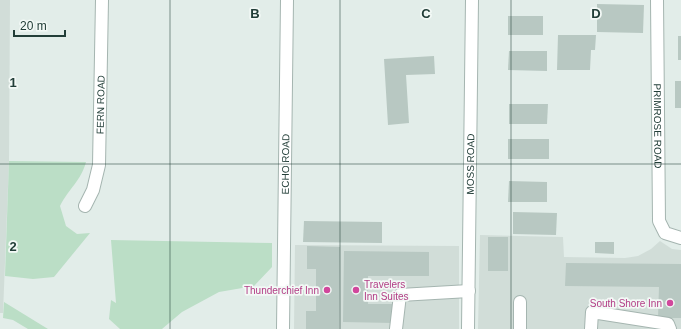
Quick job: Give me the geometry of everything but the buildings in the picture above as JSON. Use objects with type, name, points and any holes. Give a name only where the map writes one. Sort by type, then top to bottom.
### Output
[{"type":"street","name":"FERN ROAD","points":[[85,206],[93,190],[99,165],[102,0]]},
{"type":"street","name":"ECHO ROAD","points":[[283,329],[287,0]]},
{"type":"street","name":"MOSS ROAD","points":[[468,329],[472,0]]},
{"type":"street","name":"PRIMROSE ROAD","points":[[657,0],[659,221],[665,233],[681,238]]},
{"type":"street","points":[[396,329],[400,295],[469,291]]},
{"type":"street","points":[[520,302],[520,329]]},
{"type":"street","points":[[591,329],[592,312],[668,324],[670,329]]},
{"type":"shaded area","points":[[0,0],[10,0],[9,161],[3,313],[0,313]]},
{"type":"shaded area","points":[[480,235],[563,237],[564,257],[625,258],[638,256],[651,249],[660,241],[672,249],[681,250],[681,329],[478,329]]},
{"type":"shaded area","points":[[295,245],[459,246],[459,329],[294,329]]},
{"type":"green space","points":[[9,161],[86,162],[78,180],[60,206],[66,226],[77,234],[90,233],[54,277],[33,279],[5,276]]},
{"type":"green space","points":[[111,240],[272,243],[272,267],[254,286],[219,292],[182,312],[162,329],[120,329],[109,319],[111,300],[116,303]]},
{"type":"green space","points":[[4,302],[48,329],[28,329],[13,320],[3,318]]},
{"type":"place","name":"Thunderchief Inn","points":[[327,290]]},
{"type":"place","name":"Travelers Inn Suites","points":[[356,290]]},
{"type":"place","name":"South Shore Inn","points":[[670,303]]}]
